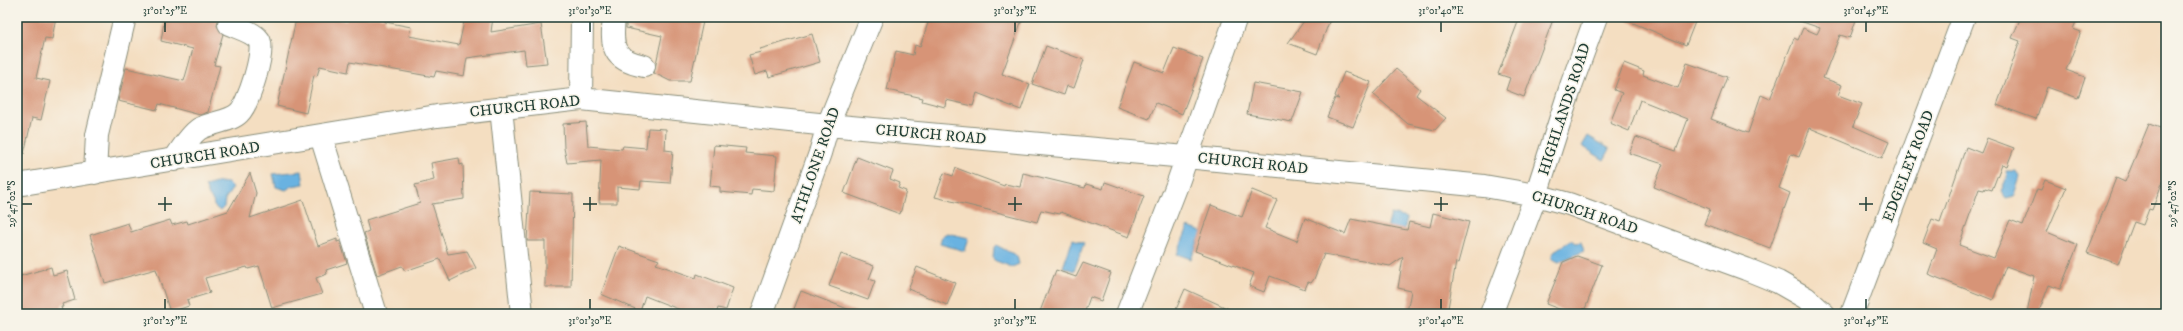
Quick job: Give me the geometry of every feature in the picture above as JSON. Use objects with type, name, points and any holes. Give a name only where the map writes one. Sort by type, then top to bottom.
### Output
[{"type":"street","points":[[95,172],[97,135],[125,17]]},
{"type":"street","points":[[581,99],[582,17]]},
{"type":"street","points":[[614,17],[612,36],[618,54],[630,63],[644,66]]},
{"type":"street","name":"ATHLONE ROAD","points":[[762,314],[820,153],[828,125],[872,17]]},
{"type":"street","points":[[1127,314],[1177,185],[1236,17]]},
{"type":"street","name":"HIGHLANDS ROAD","points":[[1491,314],[1536,195],[1572,83],[1596,17]]},
{"type":"street","name":"EDGELEY ROAD","points":[[1852,314],[1964,17]]},
{"type":"street","points":[[174,160],[194,133],[206,126],[238,115],[245,104],[260,60],[261,45],[254,36],[229,24]]},
{"type":"street","name":"CHURCH ROAD","points":[[17,185],[437,116],[581,99],[828,125],[1186,157],[1484,186],[1536,195],[1600,215],[1752,271],[1778,282],[1806,298],[1824,314]]},
{"type":"street","points":[[501,108],[522,314]]},
{"type":"street","points":[[321,136],[376,314]]},
{"type":"water","points":[[1588,136],[1610,149],[1604,160],[1582,146]]},
{"type":"water","points":[[302,171],[304,184],[292,186],[286,190],[276,187],[273,174]]},
{"type":"water","points":[[2006,171],[2017,171],[2020,177],[2014,196],[2006,198],[2001,191],[2007,177]]},
{"type":"water","points":[[220,182],[228,183],[233,188],[225,199],[224,207],[220,211],[214,206],[205,186]]},
{"type":"water","points":[[1391,214],[1407,218],[1401,241],[1385,237]]},
{"type":"water","points":[[1188,227],[1202,232],[1191,259],[1177,254]]},
{"type":"water","points":[[947,233],[969,238],[965,251],[940,244],[942,236]]},
{"type":"water","points":[[1073,239],[1084,243],[1074,271],[1063,267]]},
{"type":"water","points":[[1572,240],[1576,243],[1581,242],[1584,251],[1559,262],[1552,259],[1552,255],[1557,249]]},
{"type":"water","points":[[996,245],[1017,256],[1019,264],[1012,267],[993,259],[994,247]]},
{"type":"building","points":[[17,17],[56,17],[52,39],[45,38],[36,78],[50,81],[41,120],[32,118],[24,154],[17,153]]},
{"type":"building","points":[[165,17],[219,17],[217,26],[223,34],[214,65],[220,66],[208,112],[200,115],[159,104],[157,110],[118,101],[126,68],[184,81],[193,49],[161,41]]},
{"type":"building","points":[[314,17],[328,17],[346,21],[347,17],[385,17],[385,22],[411,27],[409,36],[459,45],[465,17],[493,17],[491,32],[541,24],[547,63],[526,65],[524,50],[467,58],[464,76],[436,71],[434,77],[350,62],[348,72],[320,66],[317,76],[314,75],[306,113],[277,106],[296,19],[313,22]]},
{"type":"building","points":[[626,17],[704,17],[690,81],[670,81],[654,73],[662,36],[626,28]]},
{"type":"building","points":[[930,17],[1023,17],[1002,74],[1030,84],[1021,110],[977,93],[973,106],[946,100],[945,107],[922,101],[923,98],[887,90],[896,51],[913,55],[915,45],[920,47]]},
{"type":"building","points":[[1307,17],[1331,17],[1317,54],[1288,43]]},
{"type":"building","points":[[1520,17],[1554,17],[1524,97],[1506,90],[1510,78],[1498,74]]},
{"type":"building","points":[[1619,17],[1697,17],[1686,45]]},
{"type":"building","points":[[1797,17],[1857,17],[1850,38],[1840,35],[1823,78],[1842,85],[1838,95],[1862,104],[1853,126],[1889,142],[1882,158],[1810,128],[1799,157],[1791,154],[1779,188],[1790,193],[1770,248],[1704,224],[1710,209],[1654,187],[1663,164],[1629,153],[1636,137],[1676,151],[1688,119],[1640,100],[1629,131],[1610,123],[1622,93],[1614,90],[1624,63],[1644,71],[1643,75],[1678,88],[1687,63],[1727,77],[1711,119],[1748,133],[1761,95],[1770,99],[1794,38],[1798,40],[1803,28],[1817,34],[1820,28],[1797,20]]},
{"type":"building","points":[[2021,17],[2078,17],[2073,29],[2081,32],[2066,70],[2085,77],[2078,98],[2047,87],[2036,119],[1997,105],[2020,41],[2012,38]]},
{"type":"building","points":[[812,34],[820,62],[769,77],[767,71],[755,75],[749,55],[761,52],[760,49]]},
{"type":"building","points":[[1046,46],[1084,60],[1074,88],[1067,86],[1064,95],[1032,84]]},
{"type":"building","points":[[1174,48],[1203,59],[1182,114],[1156,103],[1149,119],[1117,107],[1134,62],[1164,73]]},
{"type":"building","points":[[1396,69],[1420,89],[1416,95],[1446,118],[1435,130],[1408,124],[1373,94]]},
{"type":"building","points":[[1344,72],[1371,82],[1353,127],[1327,117],[1335,98],[1339,99],[1335,96]]},
{"type":"building","points":[[1253,83],[1303,92],[1292,122],[1247,114]]},
{"type":"building","points":[[586,122],[588,146],[622,149],[623,146],[646,148],[648,128],[666,129],[665,150],[673,151],[670,183],[641,181],[640,189],[617,187],[617,203],[599,203],[601,160],[567,163],[564,148],[563,124]]},
{"type":"building","points":[[2149,124],[2166,130],[2166,173],[2152,210],[2149,209],[2143,225],[2134,222],[2118,264],[2087,253],[2116,178],[2125,182]]},
{"type":"building","points":[[1987,138],[2014,148],[2007,166],[2002,164],[1992,190],[1985,188],[1984,190],[1979,189],[1959,245],[1994,258],[2010,220],[2023,225],[2037,189],[2041,190],[2045,180],[2066,188],[2047,232],[2078,245],[2060,289],[2049,285],[2038,314],[2027,314],[2034,276],[2006,266],[1993,300],[1928,274],[1937,249],[1923,243],[1932,219],[1940,222],[1966,147],[1981,153]]},
{"type":"building","points":[[714,145],[746,148],[745,153],[777,156],[774,191],[752,189],[751,195],[720,192],[720,187],[710,186]]},
{"type":"building","points":[[857,157],[893,171],[890,179],[900,183],[898,188],[906,191],[900,214],[844,193]]},
{"type":"building","points":[[459,158],[460,165],[463,164],[464,199],[432,204],[448,254],[467,251],[476,268],[450,281],[440,259],[405,271],[402,266],[377,275],[364,233],[369,231],[366,220],[420,203],[415,185],[434,180],[431,163]]},
{"type":"building","points":[[956,168],[1004,186],[1005,184],[1020,187],[1023,173],[1085,188],[1086,184],[1103,189],[1105,182],[1144,196],[1129,237],[1061,212],[1060,214],[1041,210],[1037,222],[935,197],[944,173],[953,176]]},
{"type":"building","points":[[250,173],[256,193],[250,218],[303,200],[318,246],[337,239],[337,242],[340,241],[347,263],[326,270],[327,274],[316,278],[322,294],[272,308],[259,266],[248,269],[247,267],[205,278],[210,293],[187,300],[189,306],[170,312],[156,269],[105,283],[90,235],[128,223],[131,232],[170,220],[172,225],[187,221],[188,224],[228,211]]},
{"type":"building","points":[[1252,190],[1277,200],[1265,228],[1297,241],[1305,218],[1345,234],[1351,219],[1407,230],[1409,222],[1430,227],[1433,213],[1469,222],[1458,263],[1456,262],[1447,314],[1407,312],[1411,291],[1398,288],[1403,257],[1390,266],[1324,254],[1314,279],[1311,283],[1308,282],[1305,289],[1270,276],[1264,292],[1249,286],[1254,273],[1195,251],[1211,205],[1242,217]]},
{"type":"building","points":[[530,192],[573,194],[571,287],[545,287],[545,241],[527,241]]},
{"type":"building","points":[[619,246],[659,260],[656,264],[696,278],[697,274],[733,288],[726,310],[718,308],[716,314],[691,314],[645,296],[640,311],[601,294]]},
{"type":"building","points":[[841,254],[874,266],[869,279],[875,281],[868,300],[829,286]]},
{"type":"building","points":[[1577,256],[1602,265],[1582,314],[1572,314],[1546,304],[1563,262]]},
{"type":"building","points":[[1083,263],[1111,273],[1101,301],[1090,297],[1084,314],[1039,314],[1056,270],[1076,277]]},
{"type":"building","points":[[51,267],[53,275],[67,271],[75,300],[62,304],[63,307],[61,307],[63,314],[17,314],[17,277]]},
{"type":"building","points":[[917,267],[956,283],[947,305],[908,289]]},
{"type":"building","points":[[1185,289],[1240,314],[1174,314]]},
{"type":"building","points":[[801,291],[858,313],[792,314]]}]
